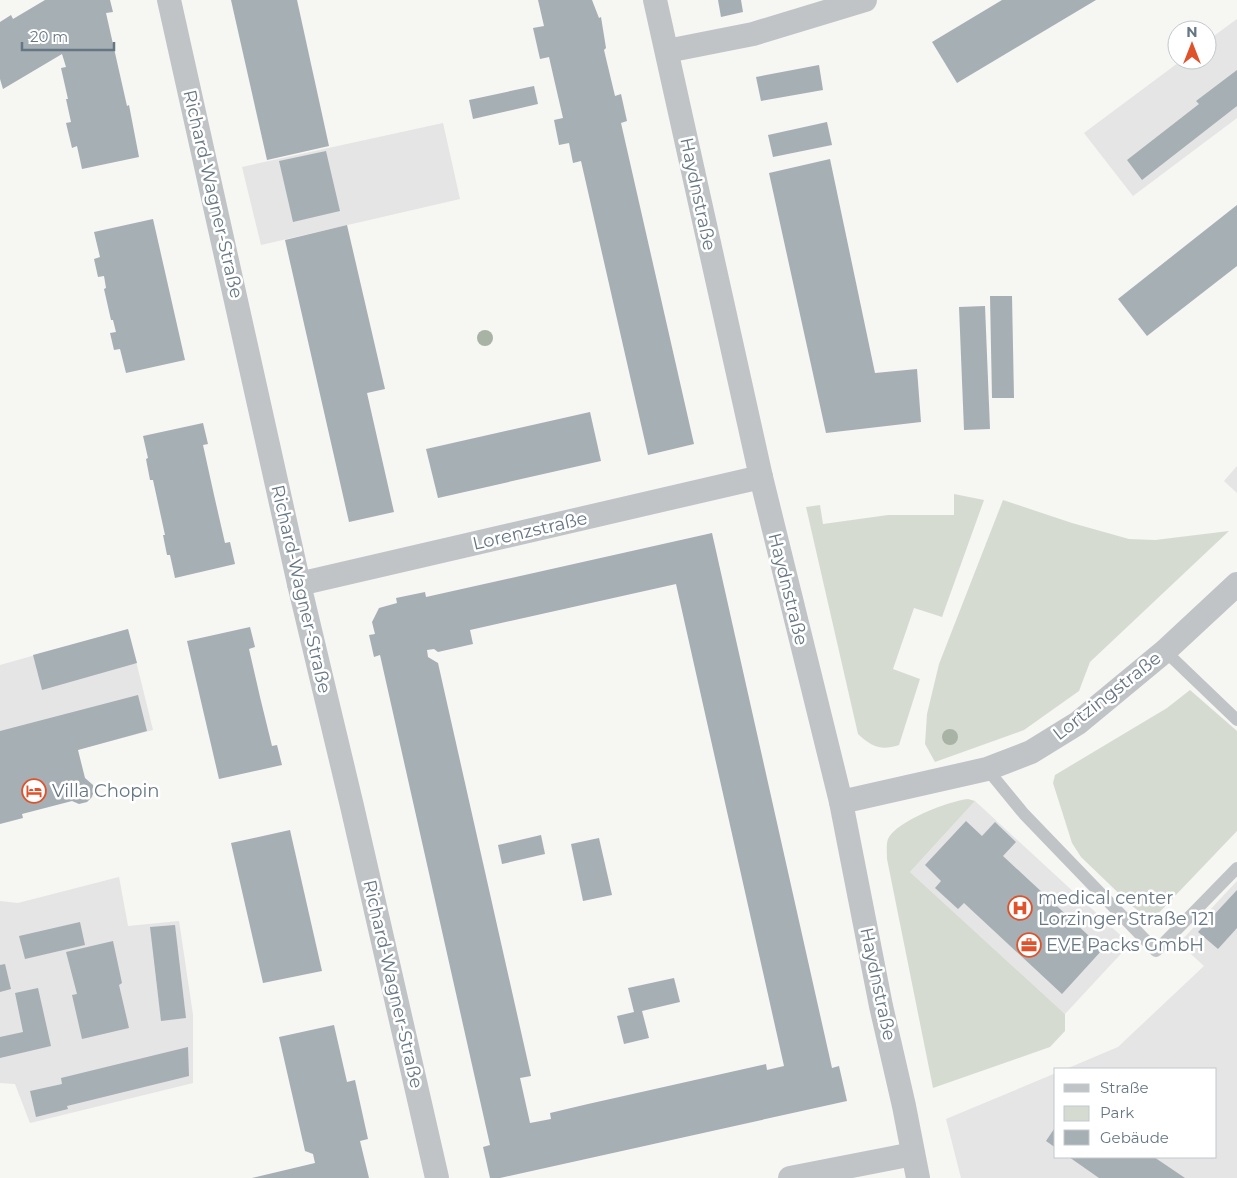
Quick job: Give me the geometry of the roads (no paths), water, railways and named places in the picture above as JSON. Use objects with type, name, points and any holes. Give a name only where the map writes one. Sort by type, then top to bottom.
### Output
[{"type":"street","name":"Richard-Wagner-Straße","points":[[169,0],[299,584],[437,1178]]},
{"type":"street","name":"Haydnstraße","points":[[655,0],[761,476],[841,802],[918,1178]]},
{"type":"street","points":[[667,51],[753,34],[865,0]]},
{"type":"street","name":"Lorenzstraße","points":[[299,584],[761,476]]},
{"type":"street","name":"Lortzingstraße","points":[[841,802],[987,770],[1030,752],[1078,722],[1166,651],[1237,584]]},
{"type":"street","points":[[790,1178],[913,1154]]},
{"type":"lane","points":[[1166,651],[1237,720]]},
{"type":"lane","points":[[987,770],[1024,814],[1156,951],[1237,868]]},
{"type":"place","name":"Villa Chopin","points":[[34,791]]},
{"type":"place","name":"medical center Lorzinger Straße 121","points":[[1020,908]]},
{"type":"place","name":"EVE Packs GmbH","points":[[1029,945]]}]
